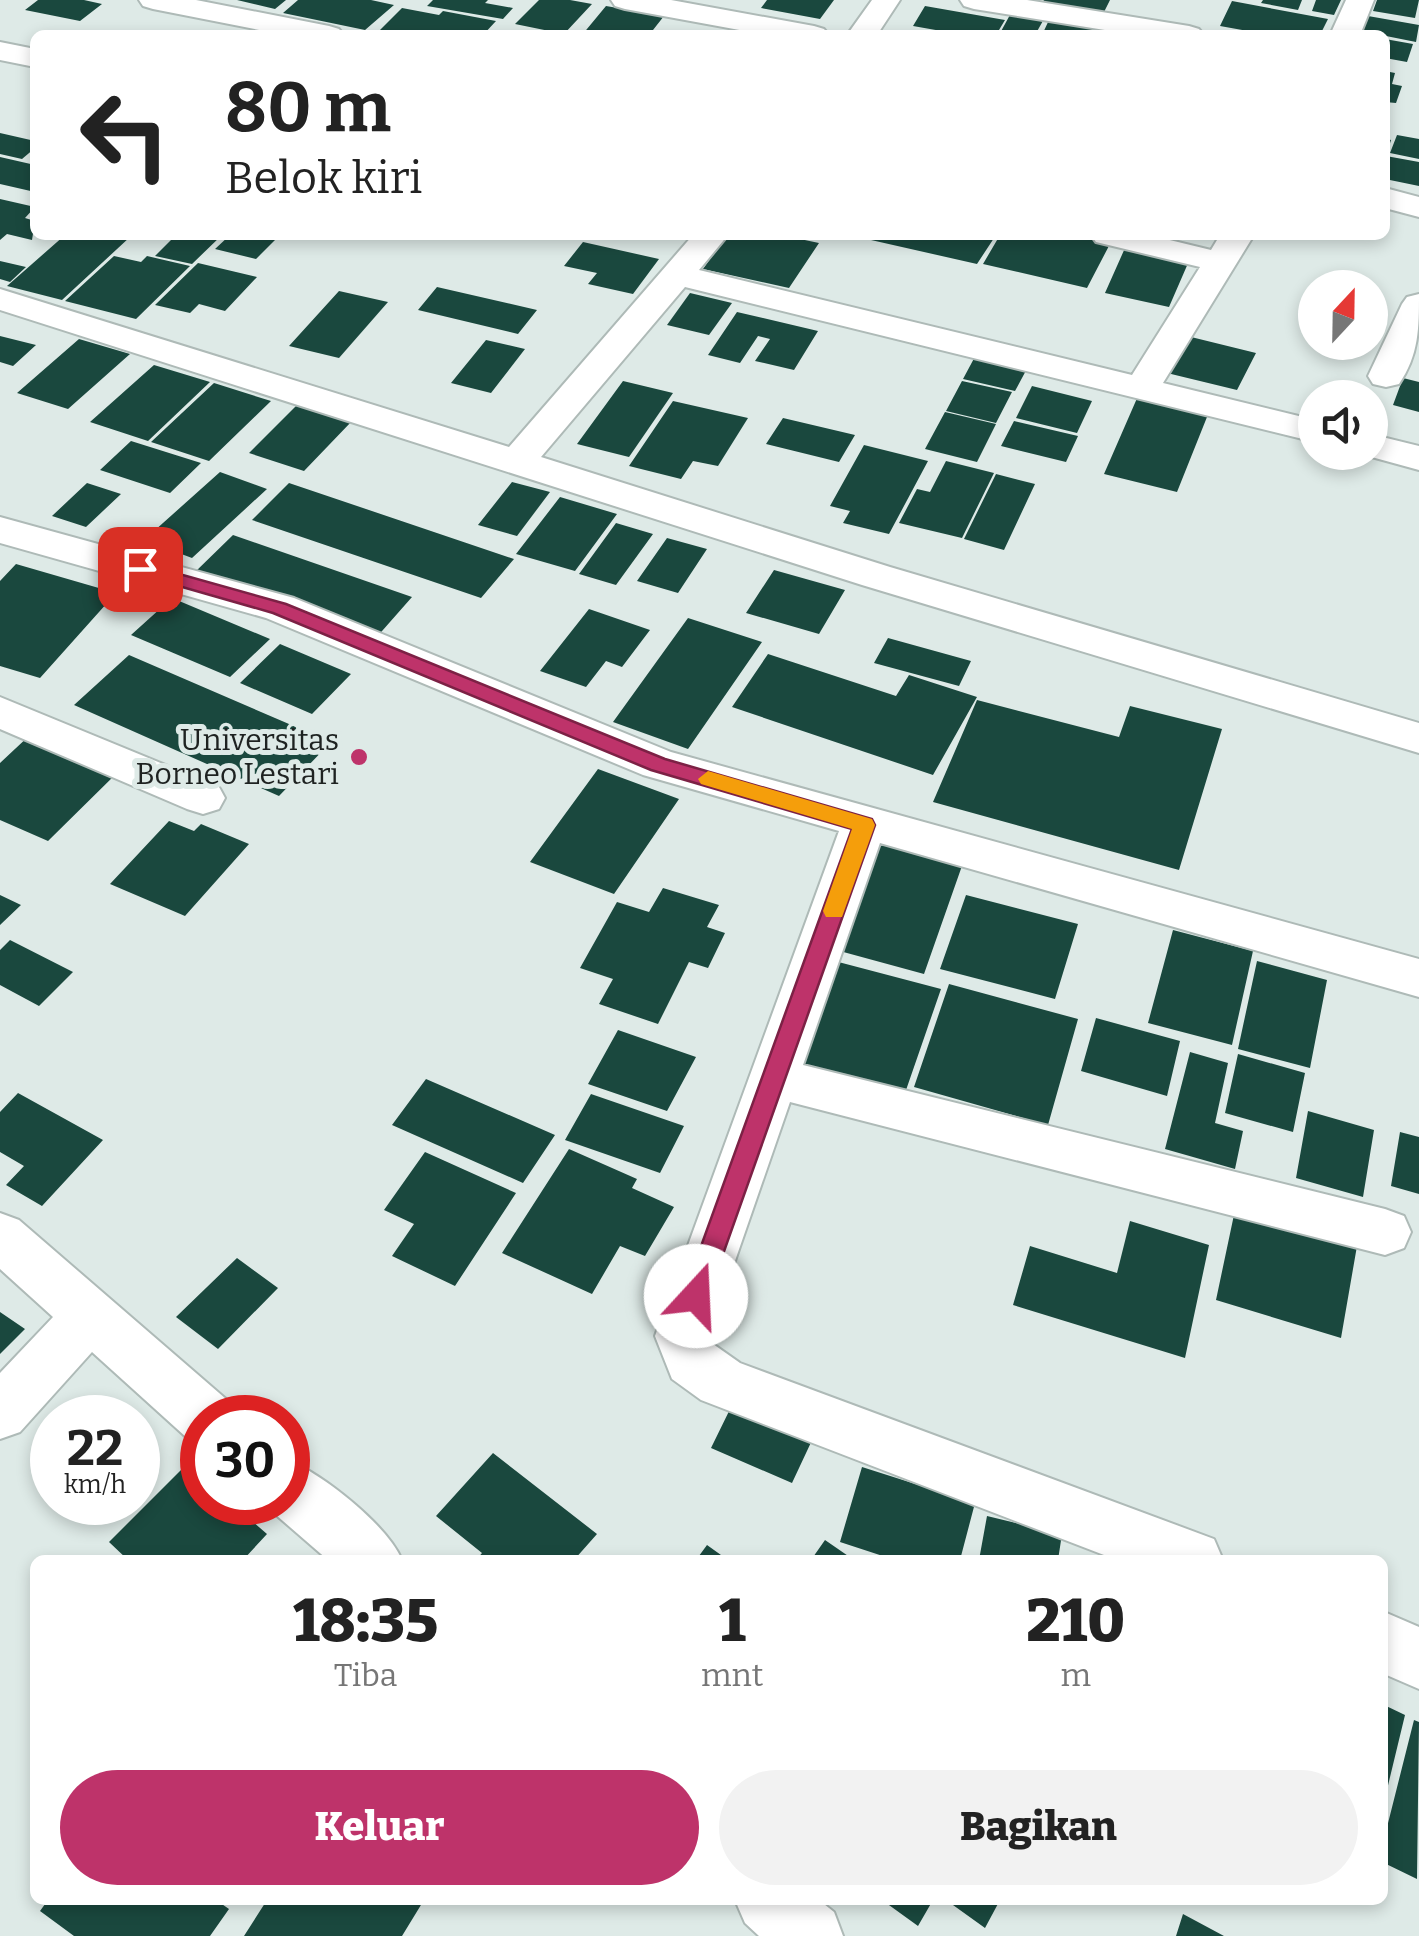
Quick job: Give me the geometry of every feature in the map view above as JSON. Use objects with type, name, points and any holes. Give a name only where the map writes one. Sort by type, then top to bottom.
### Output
[{"type":"street","points":[[152,0],[304,30]]},
{"type":"street","points":[[625,0],[787,30]]},
{"type":"street","points":[[865,30],[886,0]]},
{"type":"street","points":[[974,0],[1158,30]]},
{"type":"street","points":[[1347,30],[1360,0]]},
{"type":"street","points":[[0,51],[30,57]]},
{"type":"street","points":[[1390,199],[1419,207]]},
{"type":"street","points":[[518,462],[707,240]]},
{"type":"street","points":[[1142,388],[1229,248],[1155,240]]},
{"type":"street","points":[[678,274],[1298,428]]},
{"type":"street","points":[[0,299],[876,576],[1419,738]]},
{"type":"street","points":[[1386,376],[1419,304]]},
{"type":"street","points":[[1388,450],[1419,458]]},
{"type":"street","points":[[0,530],[280,608],[658,764],[1419,978]]},
{"type":"street","points":[[0,712],[203,798]]},
{"type":"street","points":[[864,825],[682,1336],[692,1361],[721,1382],[1180,1555]]},
{"type":"street","points":[[775,1078],[1384,1232]]},
{"type":"street","points":[[0,1236],[180,1395]]},
{"type":"street","points":[[0,1414],[91,1316]]},
{"type":"street","points":[[310,1507],[366,1555]]},
{"type":"street","points":[[1388,1644],[1419,1658]]},
{"type":"street","points":[[774,1905],[810,1936]]},
{"type":"building","points":[[38,0],[102,4],[80,21],[25,10]]},
{"type":"building","points":[[237,0],[286,0],[275,9]]},
{"type":"building","points":[[298,0],[371,0],[394,5],[365,30],[283,13]]},
{"type":"building","points":[[433,0],[488,0],[485,3],[513,8],[503,19],[427,6]]},
{"type":"building","points":[[539,0],[592,4],[568,30],[515,24]]},
{"type":"building","points":[[767,0],[834,0],[820,19],[761,8]]},
{"type":"building","points":[[1110,0],[1103,14],[1042,3]]},
{"type":"building","points":[[1302,0],[1298,10],[1261,3]]},
{"type":"building","points":[[1316,0],[1341,0],[1334,15],[1312,11]]},
{"type":"building","points":[[1377,0],[1419,0],[1415,18],[1373,11]]},
{"type":"building","points":[[1232,1],[1328,19],[1322,30],[1242,30],[1220,26]]},
{"type":"building","points":[[606,6],[664,16],[653,30],[586,30]]},
{"type":"building","points":[[925,6],[1005,20],[999,30],[913,26]]},
{"type":"building","points":[[402,8],[496,21],[488,30],[380,30]]},
{"type":"building","points":[[1011,13],[1044,19],[1038,30],[1002,30]]},
{"type":"building","points":[[1368,16],[1419,25],[1416,42],[1390,37],[1390,30],[1361,30]]},
{"type":"building","points":[[1049,20],[1102,29],[1102,30],[1044,30]]},
{"type":"building","points":[[1390,40],[1413,44],[1407,62],[1390,59]]},
{"type":"building","points":[[1390,72],[1395,73],[1392,84],[1402,86],[1396,103],[1390,102]]},
{"type":"building","points":[[0,133],[30,140],[30,152],[22,159],[0,154]]},
{"type":"building","points":[[1397,135],[1419,139],[1419,159],[1390,153]]},
{"type":"building","points":[[0,157],[30,164],[30,191],[0,184]]},
{"type":"building","points":[[1390,157],[1419,162],[1419,186],[1390,180]]},
{"type":"building","points":[[0,199],[30,206],[25,218],[30,220],[30,240],[7,234],[0,240]]},
{"type":"building","points":[[59,240],[127,240],[62,300],[7,286]]},
{"type":"building","points":[[171,240],[217,240],[192,264],[155,256]]},
{"type":"building","points":[[225,240],[275,240],[256,259],[215,249]]},
{"type":"building","points":[[723,240],[819,243],[789,288],[703,269]]},
{"type":"building","points":[[871,240],[993,240],[977,264]]},
{"type":"building","points":[[997,240],[1111,242],[1087,288],[983,264]]},
{"type":"building","points":[[583,242],[659,259],[633,294],[588,284],[597,273],[564,266]]},
{"type":"building","points":[[1125,248],[1189,261],[1169,307],[1105,293]]},
{"type":"building","points":[[114,256],[141,262],[147,256],[190,266],[136,319],[65,301]]},
{"type":"building","points":[[0,261],[26,267],[10,282],[0,279]]},
{"type":"building","points":[[198,263],[257,277],[225,311],[199,304],[190,313],[155,305]]},
{"type":"building","points":[[437,287],[537,310],[518,334],[418,310]]},
{"type":"building","points":[[339,291],[388,302],[339,358],[289,346]]},
{"type":"building","points":[[690,293],[732,303],[709,335],[667,325]]},
{"type":"building","points":[[737,312],[818,331],[794,370],[755,361],[770,339],[758,336],[740,363],[708,355]]},
{"type":"building","points":[[0,336],[36,345],[13,366],[0,362]]},
{"type":"building","points":[[1187,336],[1256,353],[1237,390],[1167,373]]},
{"type":"building","points":[[79,339],[130,354],[68,409],[17,393]]},
{"type":"building","points":[[486,340],[525,349],[491,393],[451,383]]},
{"type":"building","points":[[978,351],[1030,363],[1015,391],[963,379]]},
{"type":"building","points":[[154,365],[210,382],[148,441],[90,422]]},
{"type":"building","points":[[1403,378],[1419,382],[1419,412],[1393,405]]},
{"type":"building","points":[[623,381],[673,393],[629,457],[577,444]]},
{"type":"building","points":[[962,381],[1012,392],[996,423],[946,411]]},
{"type":"building","points":[[214,383],[271,401],[209,461],[151,442]]},
{"type":"building","points":[[1032,386],[1092,401],[1077,433],[1016,418]]},
{"type":"building","points":[[1138,396],[1209,412],[1177,492],[1104,474]]},
{"type":"building","points":[[673,401],[748,418],[718,466],[693,461],[681,479],[629,466]]},
{"type":"building","points":[[298,404],[352,421],[304,471],[249,453]]},
{"type":"building","points":[[945,412],[996,424],[977,462],[925,449]]},
{"type":"building","points":[[783,418],[855,435],[839,462],[766,444]]},
{"type":"building","points":[[1014,421],[1078,436],[1066,462],[1001,446]]},
{"type":"building","points":[[131,441],[201,463],[170,493],[100,470]]},
{"type":"building","points":[[864,445],[928,461],[889,534],[843,523],[850,511],[830,506]]},
{"type":"building","points":[[946,461],[994,473],[962,538],[899,523],[917,489],[930,492]]},
{"type":"building","points":[[220,472],[267,489],[192,558],[144,540]]},
{"type":"building","points":[[996,474],[1035,484],[1004,550],[964,539]]},
{"type":"building","points":[[512,482],[550,492],[517,536],[478,525]]},
{"type":"building","points":[[87,483],[121,494],[86,527],[52,516]]},
{"type":"building","points":[[289,483],[514,559],[481,598],[252,520]]},
{"type":"building","points":[[560,497],[617,514],[575,571],[516,554]]},
{"type":"building","points":[[616,523],[653,534],[616,585],[579,574]]},
{"type":"building","points":[[233,535],[412,597],[375,639],[193,574]]},
{"type":"building","points":[[667,538],[707,549],[678,593],[637,581]]},
{"type":"building","points":[[16,564],[116,593],[40,678],[0,666],[0,581]]},
{"type":"building","points":[[774,570],[845,590],[819,634],[746,613]]},
{"type":"building","points":[[172,598],[270,639],[230,677],[131,635]]},
{"type":"building","points":[[589,609],[650,630],[622,667],[606,661],[586,687],[540,671]]},
{"type":"building","points":[[688,618],[762,642],[688,749],[613,722]]},
{"type":"building","points":[[888,638],[971,661],[959,686],[874,663]]},
{"type":"building","points":[[280,644],[351,674],[312,714],[240,683]]},
{"type":"building","points":[[768,654],[896,696],[909,675],[977,697],[933,775],[732,707]]},
{"type":"building","points":[[129,655],[331,742],[279,796],[74,705]]},
{"type":"building","points":[[977,700],[1119,737],[1130,706],[1222,729],[1179,870],[933,802]]},
{"type":"building","points":[[31,734],[118,772],[48,841],[0,820],[0,763]]},
{"type":"building","points":[[598,769],[679,799],[614,894],[530,862]]},
{"type":"building","points":[[169,821],[194,831],[201,824],[249,844],[185,916],[110,884]]},
{"type":"building","points":[[869,838],[963,863],[924,974],[825,947]]},
{"type":"building","points":[[663,888],[719,905],[707,927],[725,933],[708,968],[689,962],[658,1024],[599,1004],[613,979],[580,968],[617,902],[649,912]]},
{"type":"building","points":[[0,895],[21,905],[0,925]]},
{"type":"building","points":[[966,895],[1078,924],[1055,999],[940,969]]},
{"type":"building","points":[[1173,930],[1253,951],[1232,1045],[1148,1023]]},
{"type":"building","points":[[10,940],[73,972],[39,1006],[0,985],[0,950]]},
{"type":"building","points":[[827,959],[941,989],[905,1093],[787,1059]]},
{"type":"building","points":[[1257,961],[1327,980],[1310,1068],[1238,1049]]},
{"type":"building","points":[[949,984],[1078,1019],[1048,1125],[914,1087]]},
{"type":"building","points":[[1096,1018],[1180,1041],[1167,1096],[1081,1071]]},
{"type":"building","points":[[618,1030],[696,1057],[667,1111],[588,1084]]},
{"type":"building","points":[[1190,1052],[1228,1063],[1215,1123],[1243,1131],[1235,1169],[1165,1149]]},
{"type":"building","points":[[1238,1054],[1305,1073],[1293,1132],[1225,1113]]},
{"type":"building","points":[[426,1079],[555,1135],[523,1183],[392,1125]]},
{"type":"building","points":[[18,1093],[103,1140],[42,1206],[6,1185],[24,1166],[0,1152],[0,1112]]},
{"type":"building","points":[[591,1094],[684,1126],[660,1173],[565,1140]]},
{"type":"building","points":[[1308,1111],[1374,1130],[1363,1197],[1296,1178]]},
{"type":"building","points":[[1400,1132],[1419,1137],[1419,1194],[1391,1186]]},
{"type":"building","points":[[569,1149],[637,1179],[632,1188],[674,1207],[645,1256],[620,1246],[592,1294],[502,1253]]},
{"type":"building","points":[[425,1152],[516,1193],[455,1286],[392,1256],[414,1224],[384,1210]]},
{"type":"building","points":[[1235,1210],[1357,1246],[1341,1338],[1216,1300]]},
{"type":"building","points":[[1130,1221],[1209,1245],[1185,1358],[1013,1305],[1030,1246],[1117,1273]]},
{"type":"building","points":[[237,1258],[278,1288],[218,1349],[176,1317]]},
{"type":"building","points":[[0,1312],[25,1329],[0,1354]]},
{"type":"building","points":[[734,1401],[814,1436],[792,1483],[711,1448]]},
{"type":"building","points":[[493,1453],[597,1534],[578,1555],[480,1555],[436,1516]]},
{"type":"building","points":[[862,1467],[975,1503],[961,1555],[880,1555],[840,1542]]},
{"type":"building","points":[[180,1471],[180,1525],[257,1525],[267,1534],[248,1555],[123,1555],[109,1542],[126,1525],[160,1525],[160,1491]]},
{"type":"building","points":[[987,1516],[1062,1534],[1059,1555],[980,1555]]},
{"type":"building","points":[[825,1540],[847,1555],[814,1555]]},
{"type":"building","points":[[707,1545],[721,1555],[700,1555]]},
{"type":"building","points":[[1388,1707],[1405,1715],[1388,1785]]},
{"type":"building","points":[[1414,1720],[1419,1722],[1417,1879],[1388,1865],[1388,1823]]},
{"type":"building","points":[[44,1905],[223,1905],[229,1909],[210,1936],[74,1936],[40,1911]]},
{"type":"building","points":[[264,1905],[421,1905],[402,1936],[244,1936]]},
{"type":"building","points":[[889,1905],[930,1905],[918,1926]]},
{"type":"building","points":[[953,1905],[997,1905],[985,1928]]},
{"type":"building","points":[[1183,1914],[1224,1936],[1176,1936]]},
{"type":"slow traffic","points":[[708,779],[864,825],[834,911]]},
{"type":"place","name":"Universitas Borneo Lestari","points":[[359,757]]},
{"type":"route","points":[[140,569],[280,608],[658,764],[864,825],[696,1296]]}]
